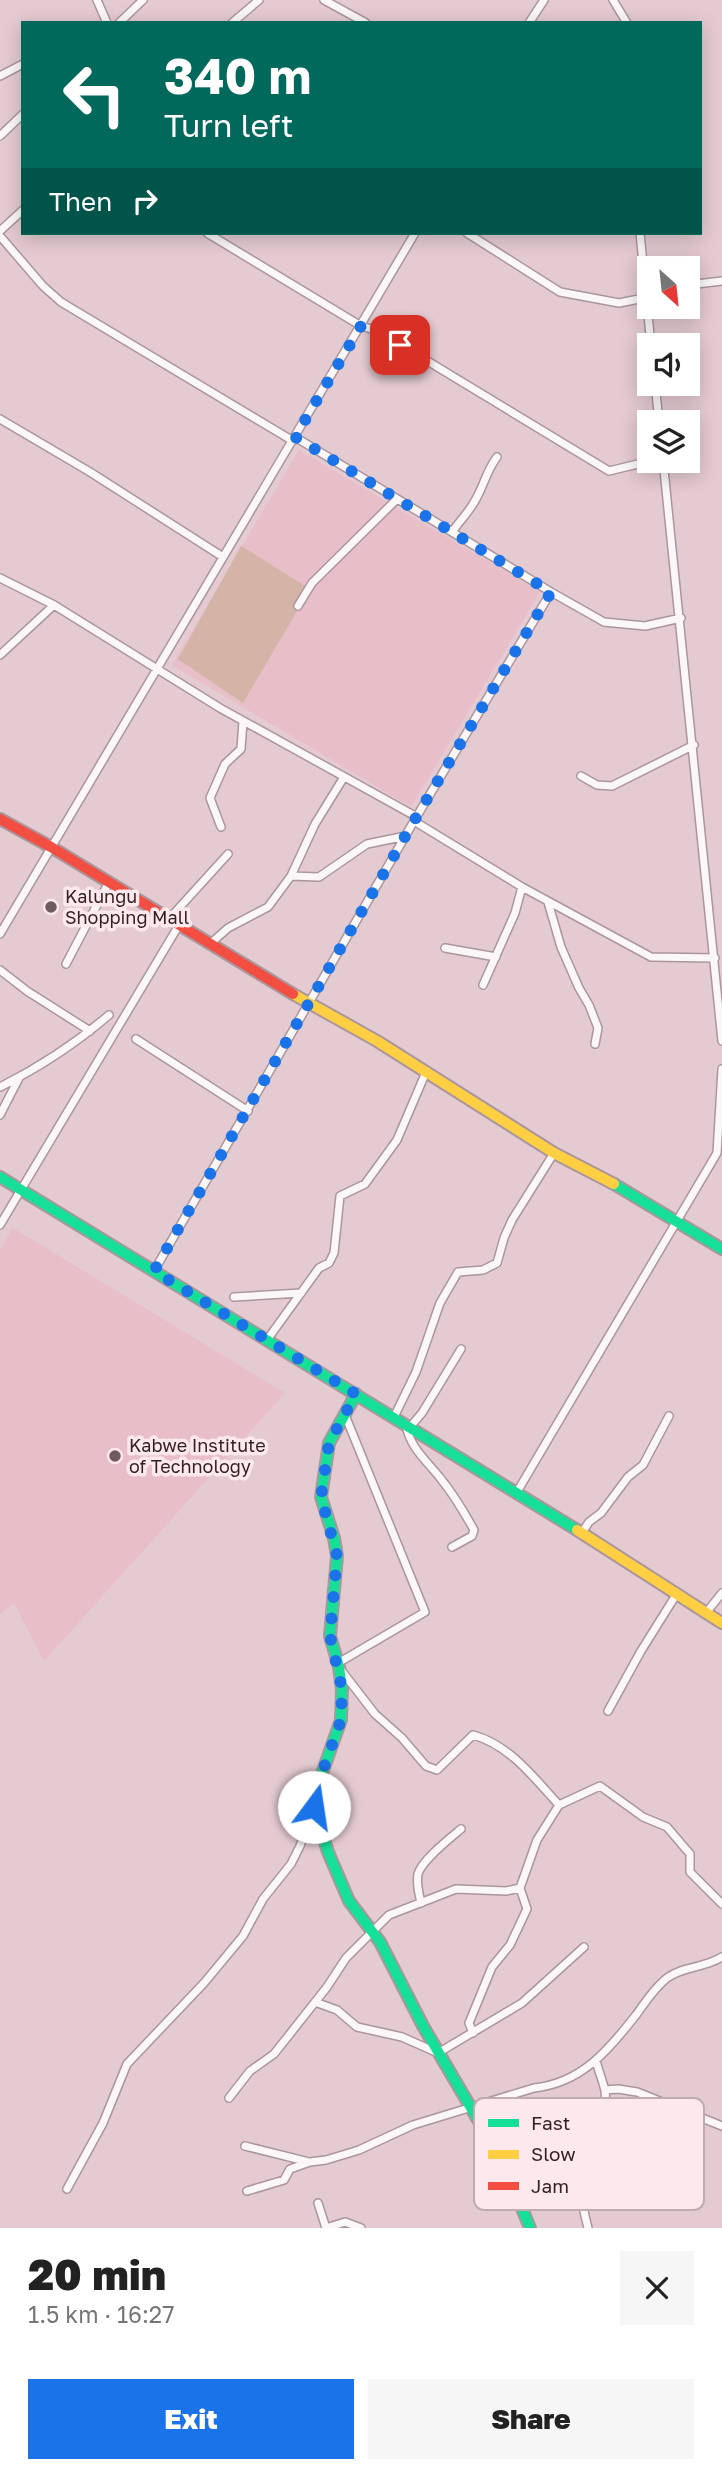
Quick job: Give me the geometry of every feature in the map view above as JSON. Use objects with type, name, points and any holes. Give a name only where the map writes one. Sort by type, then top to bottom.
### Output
[{"type":"street","points":[[97,0],[106,21]]},
{"type":"street","points":[[121,21],[143,0]]},
{"type":"street","points":[[234,21],[258,0]]},
{"type":"street","points":[[324,0],[362,21]]},
{"type":"street","points":[[530,21],[544,0]]},
{"type":"street","points":[[613,0],[626,21]]},
{"type":"street","points":[[0,76],[21,65]]},
{"type":"street","points":[[0,136],[21,116]]},
{"type":"street","points":[[0,231],[21,212]]},
{"type":"street","points":[[210,235],[361,326],[378,331],[609,471],[637,464]]},
{"type":"street","points":[[0,934],[414,235]]},
{"type":"street","points":[[470,235],[560,292],[619,303],[637,300]]},
{"type":"street","points":[[640,235],[643,256]]},
{"type":"street","points":[[0,236],[43,286],[61,302],[604,622],[645,626],[681,618]]},
{"type":"street","points":[[700,284],[722,281]]},
{"type":"street","points":[[0,419],[90,472],[223,557]]},
{"type":"street","points":[[452,532],[474,503],[497,457]]},
{"type":"street","points":[[664,473],[722,1041]]},
{"type":"street","points":[[298,606],[312,583],[397,499]]},
{"type":"street","points":[[0,578],[54,606],[243,721],[416,819],[522,887],[651,957],[715,958]]},
{"type":"street","points":[[154,1271],[406,835],[551,592]]},
{"type":"street","points":[[0,655],[54,606]]},
{"type":"street","points":[[221,827],[210,798],[225,764],[241,750],[243,721]]},
{"type":"street","points":[[581,776],[597,785],[612,786],[694,745]]},
{"type":"street","points":[[210,944],[228,928],[268,907],[291,876],[315,824],[344,777]]},
{"type":"street","points":[[0,819],[51,846],[310,1004],[377,1041],[554,1153],[631,1193],[722,1249]]},
{"type":"street","points":[[291,876],[319,877],[367,844],[406,835]]},
{"type":"street","points":[[0,1225],[174,922],[228,854]]},
{"type":"street","points":[[66,964],[109,882]]},
{"type":"street","points":[[483,985],[515,913],[522,887]]},
{"type":"street","points":[[548,902],[561,947],[589,1004],[597,1028],[595,1044]]},
{"type":"street","points":[[446,948],[496,957]]},
{"type":"street","points":[[0,970],[27,991],[90,1031]]},
{"type":"street","points":[[0,1087],[79,1041],[109,1015]]},
{"type":"street","points":[[136,1039],[247,1111]]},
{"type":"street","points":[[517,1492],[717,1153],[722,1069]]},
{"type":"street","points":[[267,1340],[318,1268],[329,1263],[334,1253],[340,1196],[365,1184],[397,1140],[426,1072]]},
{"type":"street","points":[[0,1115],[19,1078]]},
{"type":"street","points":[[394,1417],[416,1372],[440,1303],[458,1272],[482,1270],[497,1263],[515,1213],[554,1153]]},
{"type":"street","points":[[0,1177],[517,1492],[722,1623]]},
{"type":"street","points":[[234,1297],[301,1293]]},
{"type":"street","points":[[452,1547],[472,1536],[474,1530],[440,1477],[415,1449],[408,1436],[408,1426],[422,1413],[461,1349]]},
{"type":"street","points":[[67,2189],[103,2123],[127,2064],[204,1983],[243,1936],[300,1846],[341,1720],[342,1689],[330,1636],[337,1556],[321,1497],[326,1452],[356,1394]]},
{"type":"street","points":[[338,1665],[425,1612],[345,1415]]},
{"type":"street","points":[[581,1534],[628,1477],[643,1465],[669,1416]]},
{"type":"street","points":[[706,1614],[722,1593]]},
{"type":"street","points":[[608,1711],[676,1595]]},
{"type":"street","points":[[338,1665],[375,1714],[402,1738],[426,1766],[437,1770],[473,1735],[486,1739],[519,1762],[559,1805]]},
{"type":"street","points":[[473,2033],[469,2023],[484,1984],[499,1957],[510,1945],[527,1909],[520,1888],[537,1840],[559,1805],[600,1786],[628,1808],[676,1834],[690,1854],[690,1872],[722,1904]]},
{"type":"street","points":[[314,1807],[345,1894],[372,1932],[474,2115]]},
{"type":"street","points":[[421,1902],[417,1883],[419,1871],[435,1852],[461,1829]]},
{"type":"street","points":[[229,2098],[250,2071],[274,2054],[345,1958],[389,1915],[456,1889],[506,1891],[520,1888]]},
{"type":"street","points":[[438,2053],[522,2003],[584,1947]]},
{"type":"street","points":[[503,2098],[566,2081],[578,2075],[618,2038],[651,1994],[670,1976],[722,1957]]},
{"type":"street","points":[[315,2002],[337,2010],[357,2027],[402,2037],[438,2053]]},
{"type":"street","points":[[596,2060],[605,2090],[605,2098]]},
{"type":"street","points":[[605,2090],[637,2092],[652,2098]]},
{"type":"street","points":[[247,2191],[284,2180],[290,2169],[359,2150],[413,2125],[474,2106]]},
{"type":"street","points":[[704,2119],[722,2126]]},
{"type":"street","points":[[245,2146],[310,2162]]},
{"type":"street","points":[[318,2203],[324,2225],[328,2228],[345,2222],[360,2228]]},
{"type":"street","points":[[523,2210],[530,2228]]},
{"type":"street","points":[[584,2210],[588,2228]]},
{"type":"shaded area","points":[[299,450],[540,592],[411,807],[172,665]]},
{"type":"shaded area","points":[[241,546],[310,589],[243,703],[178,659]]},
{"type":"shaded area","name":"Kabwe Institute of Technology","points":[[13,1228],[285,1393],[44,1661],[14,1603],[0,1614],[0,1250]]},
{"type":"traffic: fast","points":[[0,1177],[577,1530]]},
{"type":"traffic: fast","points":[[614,1184],[722,1249]]},
{"type":"traffic: fast","points":[[356,1394],[329,1443],[321,1497],[337,1556],[330,1636],[342,1689],[341,1720],[317,1787],[314,1807],[328,1852],[349,1901],[380,1942],[423,2026],[474,2113]]},
{"type":"traffic: fast","points":[[523,2210],[530,2228]]},
{"type":"traffic: slow","points":[[293,994],[377,1041],[554,1153],[614,1184]]},
{"type":"traffic: slow","points":[[577,1530],[722,1623]]},
{"type":"traffic: jam","points":[[0,819],[51,847],[293,994]]},
{"type":"place","name":"Kalungu Shopping Mall","points":[[51,907]]},
{"type":"place","name":"Kabwe Institute of Technology","points":[[115,1456]]},
{"type":"route","points":[[314,1807],[317,1787],[341,1720],[342,1710],[339,1667],[330,1636],[337,1556],[321,1497],[329,1443],[356,1394],[154,1271],[298,1026],[414,821],[551,592],[295,437],[361,326],[378,331],[400,345]]}]
